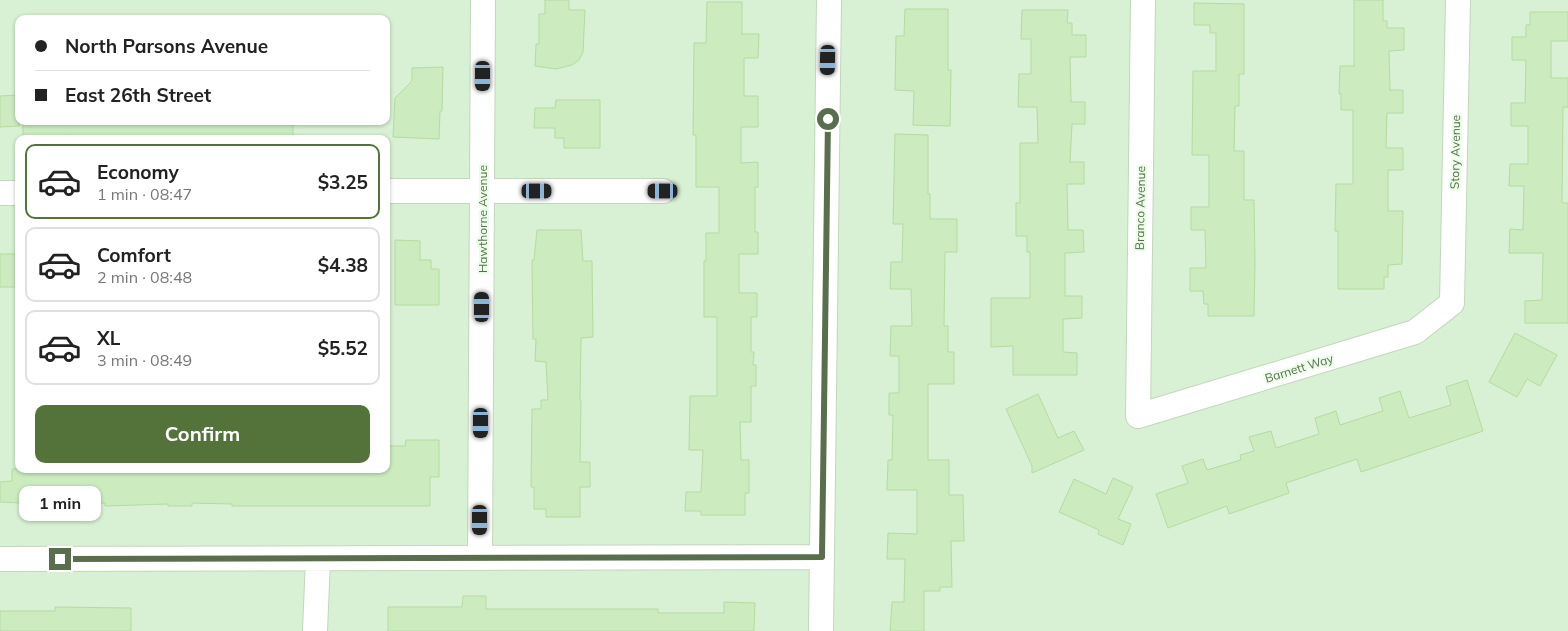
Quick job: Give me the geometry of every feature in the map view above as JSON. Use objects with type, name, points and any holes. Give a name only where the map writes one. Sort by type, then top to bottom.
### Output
[{"type":"street","name":"Hawthorne Avenue","points":[[480,558],[483,0]]},
{"type":"street","points":[[821,631],[829,0]]},
{"type":"street","name":"Branco Avenue","points":[[1138,416],[1143,0]]},
{"type":"street","name":"Story Avenue","points":[[1452,303],[1458,0]]},
{"type":"street","points":[[390,192],[663,191]]},
{"type":"street","points":[[0,193],[15,193]]},
{"type":"street","name":"Barnett Way","points":[[1138,416],[1415,332],[1452,303]]},
{"type":"street","points":[[0,559],[822,557]]},
{"type":"street","points":[[315,631],[318,559]]},
{"type":"shaded area","points":[[0,0],[1568,0],[1568,631],[0,631]]},
{"type":"building","points":[[545,0],[569,0],[569,10],[585,10],[583,52],[579,60],[572,65],[556,69],[535,66],[536,44],[539,44],[539,14],[545,14]]},
{"type":"building","points":[[1354,0],[1383,0],[1383,21],[1387,21],[1387,28],[1404,28],[1404,50],[1389,51],[1390,90],[1403,90],[1403,113],[1387,113],[1386,148],[1403,148],[1403,170],[1388,170],[1388,211],[1403,211],[1402,264],[1388,265],[1388,277],[1384,277],[1384,289],[1338,289],[1338,231],[1335,231],[1336,184],[1353,184],[1353,110],[1341,110],[1341,94],[1339,94],[1340,66],[1354,66]]},
{"type":"building","points":[[707,2],[742,2],[742,34],[759,34],[758,58],[744,58],[744,96],[758,96],[758,127],[741,127],[741,163],[758,162],[758,187],[755,187],[755,232],[758,232],[758,254],[739,254],[739,293],[757,293],[757,317],[751,317],[751,352],[754,352],[753,365],[756,365],[756,386],[751,386],[751,422],[740,422],[741,460],[749,460],[749,493],[745,493],[745,515],[701,515],[701,511],[685,511],[686,492],[701,492],[703,450],[689,450],[690,396],[717,396],[717,317],[704,317],[704,261],[706,261],[706,233],[719,233],[719,187],[696,187],[696,135],[693,135],[694,43],[706,43]]},
{"type":"building","points":[[1194,3],[1244,4],[1244,74],[1239,74],[1239,106],[1235,106],[1234,151],[1244,151],[1244,200],[1254,200],[1254,316],[1208,316],[1208,304],[1204,304],[1203,291],[1190,291],[1190,268],[1206,268],[1205,230],[1191,230],[1191,207],[1209,207],[1209,155],[1192,155],[1193,71],[1216,71],[1216,33],[1210,33],[1210,25],[1194,25]]},
{"type":"building","points":[[905,9],[948,9],[948,70],[951,70],[950,126],[913,125],[914,91],[895,90],[896,36],[904,36]]},
{"type":"building","points":[[1022,10],[1068,10],[1067,23],[1072,23],[1072,35],[1086,35],[1086,57],[1070,57],[1071,102],[1085,102],[1085,124],[1072,124],[1070,162],[1084,162],[1084,184],[1067,184],[1068,230],[1083,230],[1084,252],[1065,253],[1065,296],[1082,296],[1082,318],[1063,319],[1063,352],[1077,353],[1077,375],[1013,375],[1013,346],[991,347],[991,298],[1030,298],[1030,252],[1027,252],[1027,236],[1016,236],[1016,203],[1020,203],[1020,143],[1038,143],[1037,107],[1018,107],[1019,74],[1031,74],[1031,39],[1021,39]]},
{"type":"building","points":[[1530,12],[1568,12],[1568,41],[1551,41],[1551,78],[1568,78],[1568,107],[1563,107],[1562,203],[1568,203],[1568,323],[1525,323],[1525,301],[1542,300],[1543,253],[1509,253],[1510,229],[1523,230],[1524,186],[1509,186],[1510,164],[1528,164],[1528,126],[1511,126],[1511,103],[1525,103],[1526,60],[1512,60],[1512,37],[1526,37],[1526,25],[1530,25]]},
{"type":"building","points":[[443,67],[439,139],[393,137],[395,98],[412,81],[412,68]]},
{"type":"building","points":[[15,95],[15,125],[19,126],[0,127],[0,96]]},
{"type":"building","points":[[556,100],[600,100],[600,148],[564,148],[564,138],[555,138],[555,128],[534,128],[535,108],[555,108]]},
{"type":"building","points":[[23,125],[293,125],[293,135],[23,135]]},
{"type":"building","points":[[895,134],[928,135],[930,219],[957,219],[957,252],[945,252],[944,326],[948,326],[948,352],[954,352],[954,384],[928,384],[928,460],[949,460],[949,495],[963,495],[964,541],[951,541],[952,587],[940,587],[940,591],[924,591],[924,631],[890,631],[892,602],[904,602],[905,559],[887,559],[888,533],[917,534],[917,490],[887,490],[888,460],[892,460],[893,415],[889,415],[889,393],[899,393],[899,356],[890,356],[891,326],[912,326],[911,289],[890,289],[891,262],[902,262],[903,224],[893,224]]},
{"type":"building","points":[[537,230],[581,230],[583,261],[592,261],[593,337],[581,338],[580,400],[580,462],[590,462],[590,487],[580,487],[580,517],[546,517],[546,509],[534,509],[534,487],[531,487],[532,409],[541,409],[541,400],[548,400],[546,362],[535,361],[536,339],[533,339],[532,260],[534,260]]},
{"type":"building","points":[[395,240],[420,241],[420,260],[431,260],[431,269],[439,269],[439,305],[395,305]]},
{"type":"building","points":[[0,254],[15,254],[15,287],[0,287]]},
{"type":"building","points":[[1515,333],[1557,355],[1540,386],[1527,379],[1517,397],[1489,382]]},
{"type":"building","points":[[1467,380],[1483,431],[1361,472],[1357,459],[1286,483],[1289,493],[1229,514],[1227,506],[1168,528],[1156,494],[1188,483],[1182,466],[1203,459],[1207,470],[1241,460],[1240,455],[1254,451],[1249,437],[1271,431],[1276,448],[1319,434],[1315,418],[1336,411],[1340,425],[1383,411],[1379,398],[1400,391],[1409,418],[1451,405],[1446,387]]},
{"type":"building","points":[[1038,394],[1058,438],[1074,431],[1084,450],[1032,473],[1032,466],[1006,409]]},
{"type":"building","points":[[406,440],[439,440],[439,477],[430,477],[430,506],[232,506],[232,504],[192,503],[192,506],[168,506],[168,504],[105,506],[105,503],[66,503],[66,506],[42,506],[42,504],[0,502],[0,482],[12,481],[12,469],[15,469],[15,473],[390,473],[390,446],[405,446]]},
{"type":"building","points":[[1113,478],[1133,487],[1118,519],[1131,524],[1123,545],[1098,534],[1099,530],[1059,512],[1074,479],[1106,494]]},
{"type":"building","points":[[463,596],[486,596],[486,609],[658,609],[658,613],[724,613],[724,602],[755,603],[754,631],[388,631],[388,607],[462,607]]},
{"type":"building","points":[[55,607],[131,608],[131,631],[0,631],[0,611],[55,611]]},
{"type":"route","points":[[60,559],[822,557],[828,119]]}]
